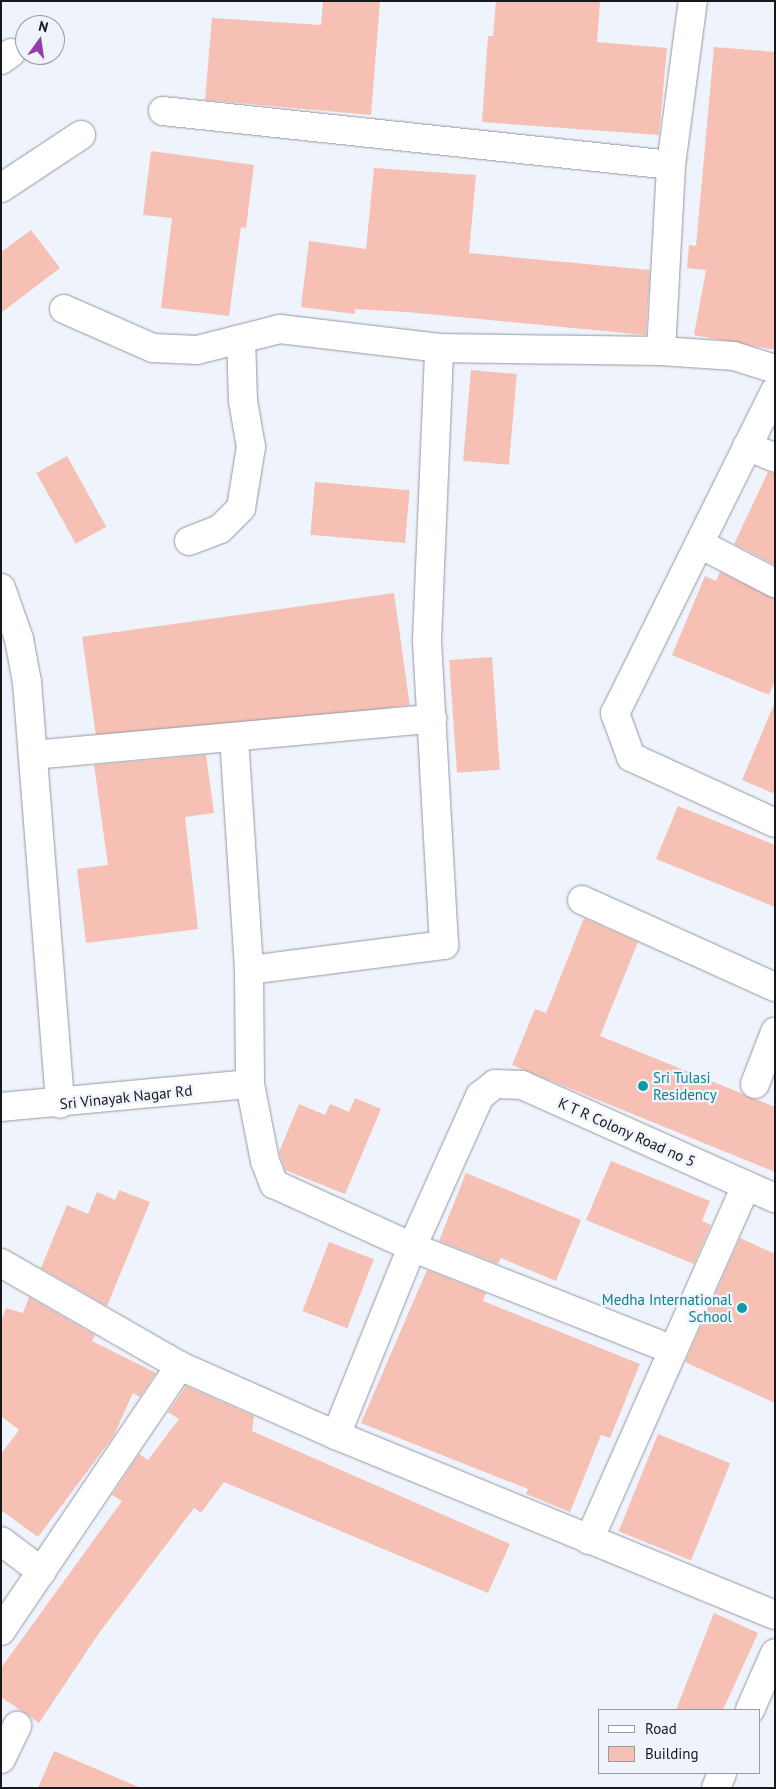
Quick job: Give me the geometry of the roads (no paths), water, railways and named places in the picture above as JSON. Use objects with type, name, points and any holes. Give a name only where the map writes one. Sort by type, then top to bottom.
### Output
[{"type":"street","points":[[661,351],[672,165],[693,1]]},
{"type":"street","points":[[163,111],[672,165]]},
{"type":"street","points":[[1,188],[81,135]]},
{"type":"street","points":[[64,309],[153,348],[197,350],[280,329],[439,348],[661,351],[734,356],[775,369]]},
{"type":"street","points":[[189,541],[220,529],[241,508],[251,447],[243,401],[241,339]]},
{"type":"street","points":[[249,970],[444,945],[427,640],[439,348]]},
{"type":"street","points":[[775,391],[615,714],[631,757],[775,823]]},
{"type":"street","points":[[747,446],[775,458]]},
{"type":"street","points":[[700,544],[775,583]]},
{"type":"street","points":[[1,588],[24,665],[33,755],[60,1104]]},
{"type":"street","points":[[33,755],[432,719]]},
{"type":"street","points":[[234,737],[249,970],[250,1084],[265,1161],[274,1184],[412,1246],[673,1350]]},
{"type":"street","points":[[582,900],[775,987]]},
{"type":"street","points":[[755,1084],[775,1032]]},
{"type":"street","name":"Sri Vinayak Nagar Rd","points":[[1,1107],[60,1104],[250,1084]]},
{"type":"street","name":"K T R Colony Road no 5","points":[[412,1246],[480,1096],[495,1084],[522,1085],[775,1198]]},
{"type":"street","points":[[590,1540],[746,1185]]},
{"type":"street","points":[[336,1435],[412,1246]]},
{"type":"street","points":[[1,1263],[180,1366],[336,1435],[775,1615]]},
{"type":"street","points":[[1,1631],[180,1366]]},
{"type":"street","points":[[1,1541],[42,1572]]},
{"type":"street","points":[[750,1709],[775,1653]]},
{"type":"street","points":[[1,1759],[17,1726]]},
{"type":"street","points":[[716,1788],[722,1774]]},
{"type":"place","name":"Sri Tulasi Residency","points":[[643,1086]]},
{"type":"place","name":"Medha International School","points":[[742,1308]]}]
